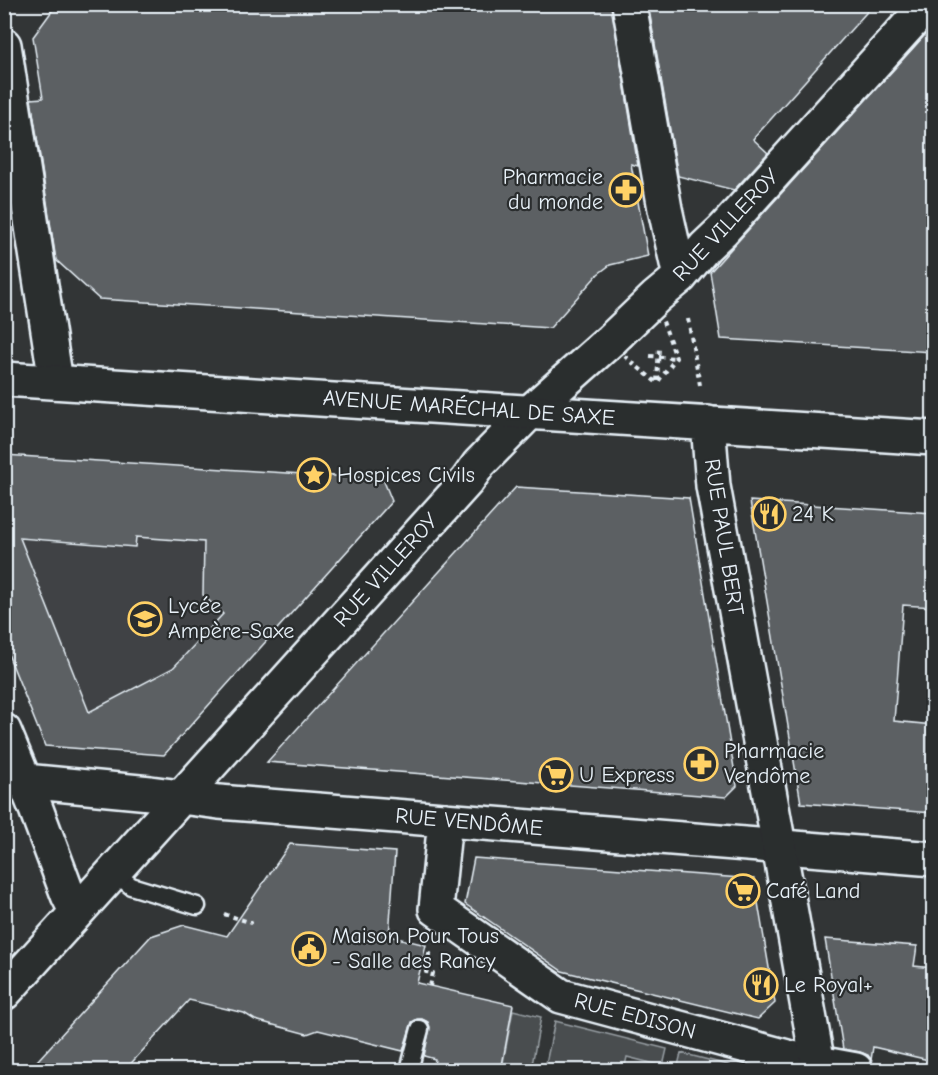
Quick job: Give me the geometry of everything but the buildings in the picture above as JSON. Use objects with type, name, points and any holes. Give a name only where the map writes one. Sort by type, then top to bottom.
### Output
[{"type":"street","points":[[629,4],[665,209],[680,277]]},
{"type":"street","name":"RUE VILLEROY","points":[[4,993],[467,481],[479,464],[530,412],[680,277],[928,4]]},
{"type":"street","points":[[4,45],[56,382]]},
{"type":"street","name":"AVENUE MARÉCHAL DE SAXE","points":[[4,379],[933,438]]},
{"type":"street","name":"RUE PAUL BERT","points":[[708,423],[712,486],[819,1067]]},
{"type":"street","points":[[4,731],[15,780],[68,895],[78,910]]},
{"type":"street","name":"RUE VENDÔME","points":[[15,780],[219,802],[933,859]]},
{"type":"street","name":"RUE EDISON","points":[[445,820],[436,909],[561,996],[819,1067],[856,1071]]},
{"type":"lane","points":[[113,871],[131,886],[197,906]]},
{"type":"lane","points":[[409,1071],[420,1029]]},
{"type":"path","points":[[680,277],[708,423]]},
{"type":"shaded area","name":"Lycée Ampère-Saxe","points":[[5,455],[260,471],[256,526],[308,595],[164,755],[45,746],[5,644]]},
{"type":"shaded area","points":[[513,1010],[541,1017],[531,1070],[512,1070],[512,1065],[503,1063]]},
{"type":"shaded area","points":[[555,1021],[667,1049],[663,1066],[627,1057],[624,1070],[552,1070],[545,1068]]},
{"type":"shaded area","points":[[681,1053],[728,1065],[720,1070],[677,1070]]},
{"type":"place","name":"Pharmacie du monde","points":[[626,190]]},
{"type":"place","name":"Hospices Civils","points":[[314,475]]},
{"type":"place","name":"24 K","points":[[769,514]]},
{"type":"place","name":"Lycée Ampère-Saxe","points":[[145,619]]},
{"type":"place","name":"Pharmacie Vendôme","points":[[701,764]]},
{"type":"place","name":"U Express","points":[[556,775]]},
{"type":"place","name":"Café Land","points":[[743,891]]},
{"type":"place","name":"Maison Pour Tous - Salle des Rancy","points":[[309,949]]},
{"type":"place","name":"Le Royal+","points":[[761,985]]}]
